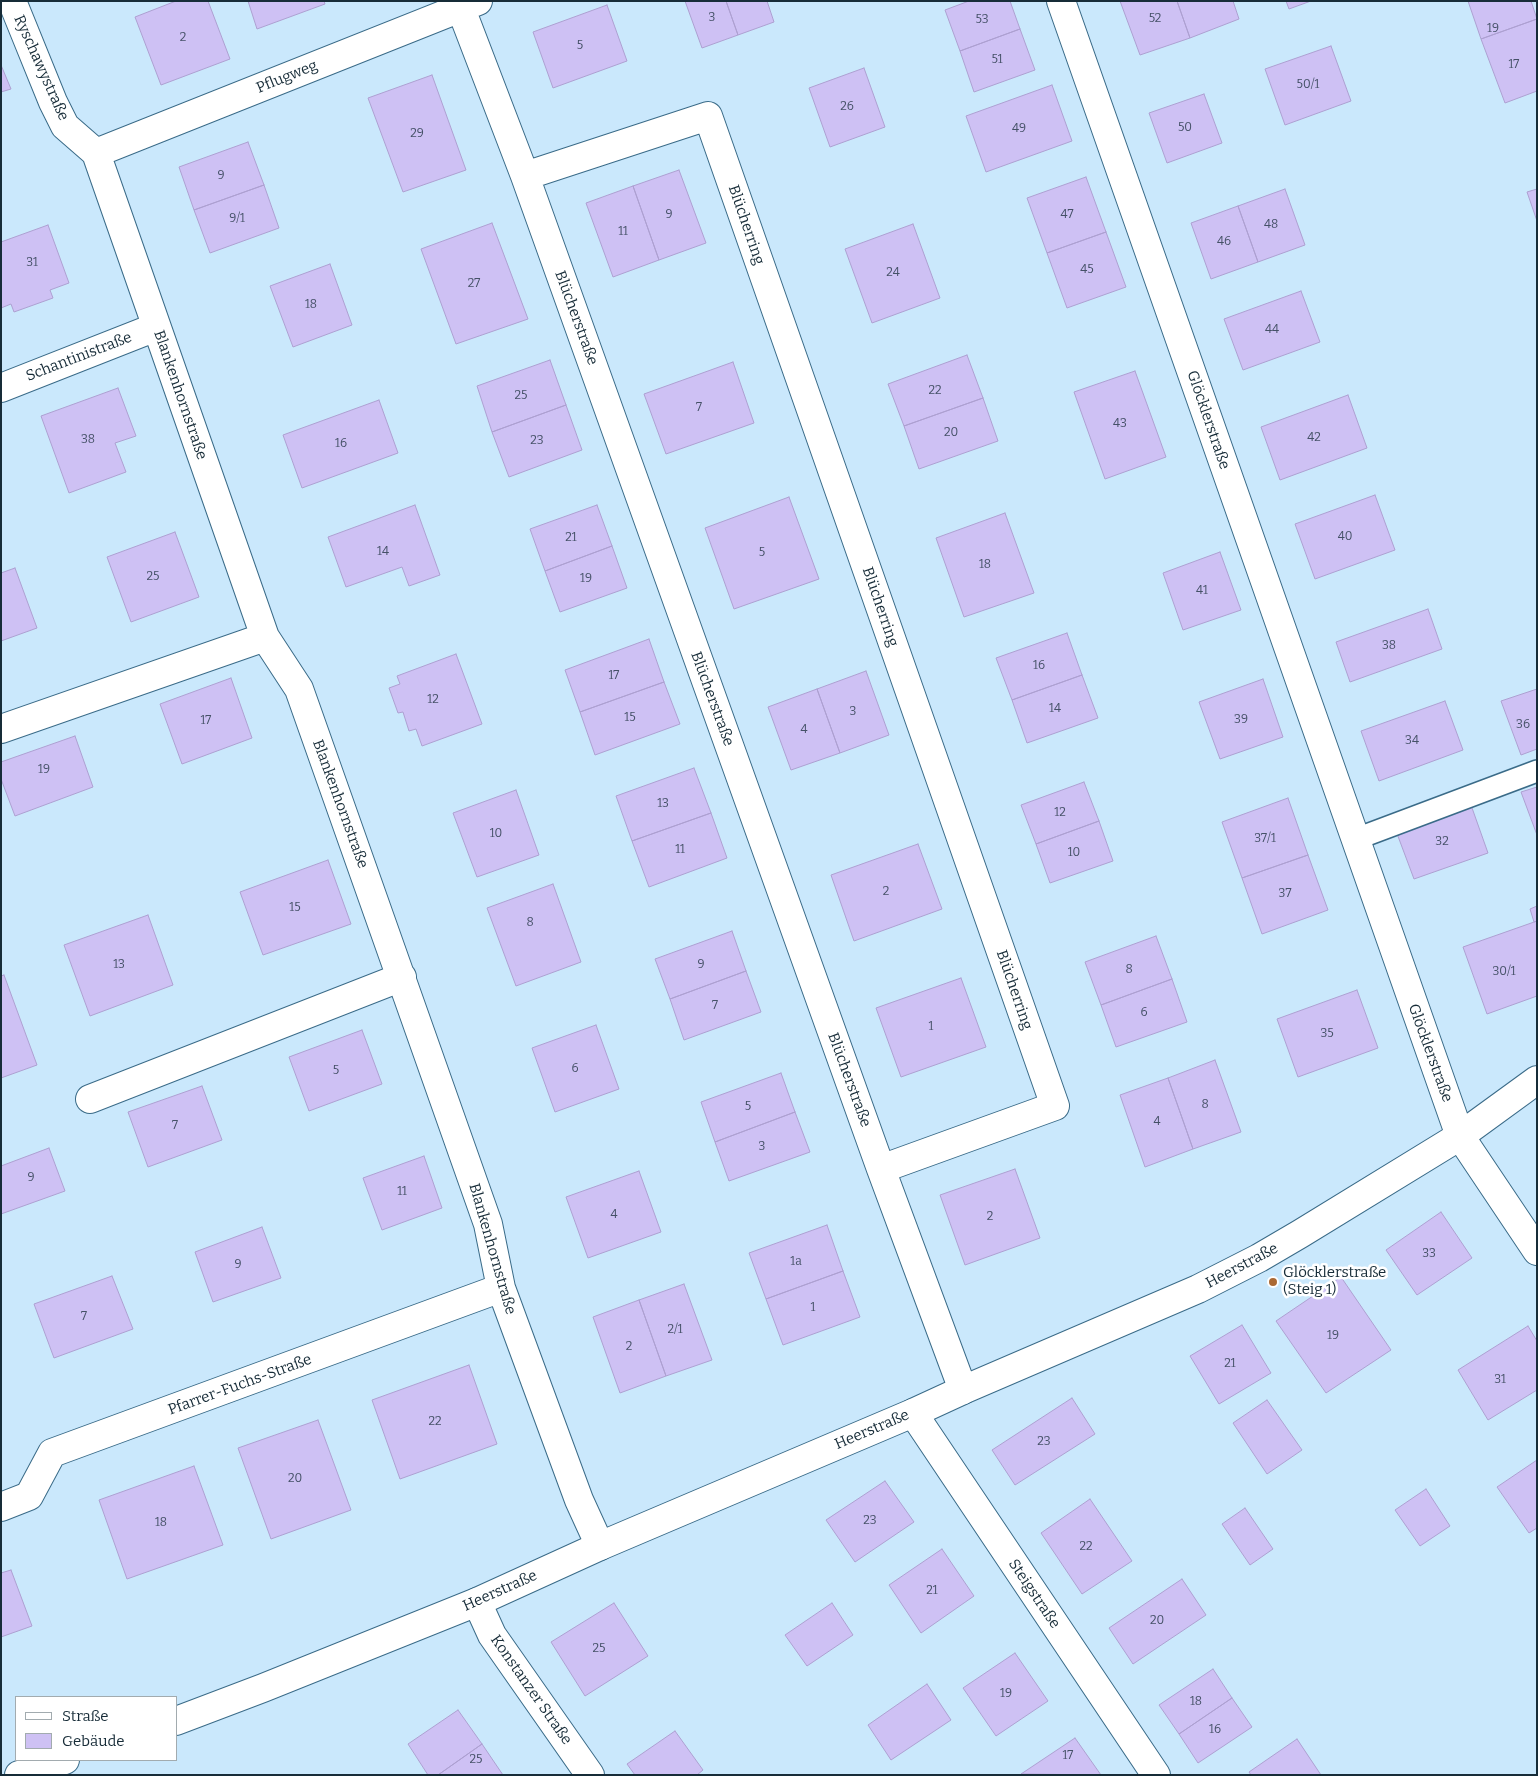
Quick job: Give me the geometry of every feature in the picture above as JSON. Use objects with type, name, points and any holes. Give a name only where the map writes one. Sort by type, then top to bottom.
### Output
[{"type":"street","name":"Ryschawystraße","points":[[12,1],[53,102],[65,126],[96,153]]},
{"type":"street","name":"Glöcklerstraße","points":[[1061,1],[1460,1136],[1537,1252]]},
{"type":"street","name":"Pflugweg","points":[[96,153],[465,4]]},
{"type":"street","name":"Blücherstraße","points":[[465,4],[881,1169],[963,1390]]},
{"type":"street","name":"Blücherring","points":[[525,176],[708,116],[1055,1106],[881,1169]]},
{"type":"street","name":"Blankenhornstraße","points":[[96,153],[265,637],[300,689],[488,1224],[501,1288],[579,1500],[600,1546]]},
{"type":"street","name":"Schantinistraße","points":[[1,388],[156,327]]},
{"type":"street","points":[[1,729],[265,637]]},
{"type":"street","points":[[90,1099],[402,977]]},
{"type":"street","name":"Heerstraße","points":[[178,1720],[476,1602],[600,1546],[1198,1289],[1259,1258],[1460,1136],[1537,1080]]},
{"type":"street","name":"Pfarrer-Fuchs-Straße","points":[[1,1507],[29,1496],[52,1453],[501,1288]]},
{"type":"street","name":"Steigstraße","points":[[913,1413],[1156,1775]]},
{"type":"street","name":"Konstanzer Straße","points":[[476,1602],[492,1635],[590,1775]]},
{"type":"street","points":[[20,1775],[62,1761]]},
{"type":"lane","points":[[1356,839],[1537,771]]},
{"type":"building","points":[[176,1],[208,1],[230,59],[161,85],[135,17]]},
{"type":"building","points":[[248,1],[324,1],[325,4],[257,29]]},
{"type":"building","points":[[685,1],[726,1],[738,35],[702,48]]},
{"type":"building","points":[[726,1],[767,1],[774,22],[738,35]]},
{"type":"building","points":[[969,1],[1010,1],[1020,29],[960,51],[945,10]]},
{"type":"building","points":[[1120,1],[1177,1],[1190,38],[1140,55]]},
{"type":"building","points":[[1177,1],[1233,1],[1239,19],[1190,38]]},
{"type":"building","points":[[1286,1],[1311,1],[1289,9]]},
{"type":"building","points":[[1468,1],[1531,1],[1537,19],[1481,39]]},
{"type":"building","points":[[607,5],[627,61],[553,88],[533,32]]},
{"type":"building","points":[[1537,19],[1537,91],[1505,103],[1481,39]]},
{"type":"building","points":[[1020,29],[1035,70],[974,92],[960,51]]},
{"type":"building","points":[[1331,46],[1351,101],[1285,125],[1265,69]]},
{"type":"building","points":[[1,65],[11,89],[1,92]]},
{"type":"building","points":[[864,68],[885,127],[830,147],[809,88]]},
{"type":"building","points":[[432,75],[466,170],[403,192],[368,98]]},
{"type":"building","points":[[1052,85],[1072,141],[986,172],[966,116]]},
{"type":"building","points":[[1204,94],[1222,143],[1167,163],[1149,113]]},
{"type":"building","points":[[248,142],[264,185],[194,210],[179,167]]},
{"type":"building","points":[[679,170],[706,243],[659,260],[633,186]]},
{"type":"building","points":[[1086,177],[1106,232],[1047,253],[1027,198]]},
{"type":"building","points":[[264,185],[279,228],[210,253],[194,210]]},
{"type":"building","points":[[633,186],[659,260],[613,277],[586,203]]},
{"type":"building","points":[[1285,189],[1305,245],[1258,262],[1238,206]]},
{"type":"building","points":[[1537,189],[1537,221],[1527,192]]},
{"type":"building","points":[[1238,206],[1258,262],[1211,279],[1191,223]]},
{"type":"building","points":[[492,223],[528,319],[456,344],[421,249]]},
{"type":"building","points":[[913,224],[940,298],[872,323],[845,249]]},
{"type":"building","points":[[48,225],[69,283],[50,290],[53,298],[14,312],[11,304],[1,308],[1,242]]},
{"type":"building","points":[[1106,232],[1126,287],[1067,308],[1047,253]]},
{"type":"building","points":[[330,264],[352,325],[293,347],[270,286]]},
{"type":"building","points":[[1301,291],[1320,342],[1243,370],[1224,319]]},
{"type":"building","points":[[967,355],[983,398],[904,426],[888,384]]},
{"type":"building","points":[[550,360],[566,405],[492,432],[477,386]]},
{"type":"building","points":[[733,362],[754,423],[666,454],[644,394]]},
{"type":"building","points":[[1135,371],[1166,457],[1105,479],[1074,392]]},
{"type":"building","points":[[118,388],[136,436],[115,443],[126,472],[69,493],[41,416]]},
{"type":"building","points":[[1348,395],[1367,448],[1280,480],[1261,427]]},
{"type":"building","points":[[983,398],[998,441],[919,469],[904,426]]},
{"type":"building","points":[[379,400],[398,453],[302,488],[283,435]]},
{"type":"building","points":[[566,405],[582,450],[509,477],[492,432]]},
{"type":"building","points":[[1375,495],[1395,550],[1315,579],[1295,524]]},
{"type":"building","points":[[789,497],[819,579],[734,609],[705,528]]},
{"type":"building","points":[[415,505],[440,575],[409,586],[402,567],[346,587],[328,537]]},
{"type":"building","points":[[597,505],[612,546],[545,571],[530,529]]},
{"type":"building","points":[[1005,513],[1034,593],[964,617],[936,538]]},
{"type":"building","points":[[175,532],[199,597],[131,622],[107,557]]},
{"type":"building","points":[[612,546],[627,588],[560,612],[545,571]]},
{"type":"building","points":[[1220,552],[1241,610],[1183,630],[1163,573]]},
{"type":"building","points":[[15,568],[37,628],[1,641],[1,573]]},
{"type":"building","points":[[1428,609],[1442,649],[1350,682],[1336,642]]},
{"type":"building","points":[[1067,633],[1082,675],[1012,700],[996,658]]},
{"type":"building","points":[[649,639],[664,682],[580,712],[565,670]]},
{"type":"building","points":[[456,654],[482,724],[422,746],[416,729],[409,731],[403,712],[398,713],[389,688],[400,684],[397,676]]},
{"type":"building","points":[[866,671],[889,735],[840,753],[817,689]]},
{"type":"building","points":[[1082,675],[1098,718],[1027,743],[1012,700]]},
{"type":"building","points":[[231,678],[252,738],[182,764],[160,704]]},
{"type":"building","points":[[1263,679],[1283,737],[1220,759],[1199,702]]},
{"type":"building","points":[[664,682],[680,724],[595,755],[580,712]]},
{"type":"building","points":[[817,689],[840,753],[791,770],[768,707]]},
{"type":"building","points":[[1537,689],[1537,749],[1521,755],[1501,701]]},
{"type":"building","points":[[1445,701],[1463,750],[1379,781],[1361,731]]},
{"type":"building","points":[[75,736],[93,787],[15,816],[1,779],[1,762]]},
{"type":"building","points":[[694,768],[711,813],[632,841],[616,796]]},
{"type":"building","points":[[1084,782],[1099,821],[1036,844],[1021,805]]},
{"type":"building","points":[[1537,787],[1537,835],[1521,792]]},
{"type":"building","points":[[516,790],[539,855],[477,877],[453,813]]},
{"type":"building","points":[[1288,798],[1308,855],[1242,878],[1222,822]]},
{"type":"building","points":[[1471,805],[1488,853],[1414,879],[1396,831]]},
{"type":"building","points":[[711,813],[727,858],[649,887],[632,841]]},
{"type":"building","points":[[1099,821],[1113,861],[1050,883],[1036,844]]},
{"type":"building","points":[[918,844],[942,909],[854,941],[831,875]]},
{"type":"building","points":[[1308,855],[1328,910],[1262,934],[1242,878]]},
{"type":"building","points":[[328,860],[351,924],[263,955],[240,892]]},
{"type":"building","points":[[553,884],[581,962],[516,986],[487,908]]},
{"type":"building","points":[[1537,906],[1537,921],[1534,922],[1530,909]]},
{"type":"building","points":[[148,915],[173,985],[90,1016],[64,945]]},
{"type":"building","points":[[1537,921],[1537,996],[1487,1014],[1463,947]]},
{"type":"building","points":[[732,931],[746,971],[670,999],[655,959]]},
{"type":"building","points":[[1156,936],[1172,979],[1101,1005],[1085,962]]},
{"type":"building","points":[[746,971],[761,1012],[684,1040],[670,999]]},
{"type":"building","points":[[4,975],[37,1065],[1,1078],[1,976]]},
{"type":"building","points":[[961,978],[986,1047],[901,1077],[876,1008]]},
{"type":"building","points":[[1172,979],[1187,1022],[1116,1047],[1101,1005]]},
{"type":"building","points":[[1357,990],[1378,1048],[1298,1077],[1277,1019]]},
{"type":"building","points":[[596,1025],[619,1089],[555,1112],[532,1048]]},
{"type":"building","points":[[362,1030],[382,1084],[309,1111],[289,1057]]},
{"type":"building","points":[[1215,1060],[1241,1132],[1193,1149],[1168,1078]]},
{"type":"building","points":[[781,1073],[795,1112],[715,1142],[701,1102]]},
{"type":"building","points":[[1168,1078],[1193,1149],[1145,1167],[1120,1095]]},
{"type":"building","points":[[202,1086],[222,1140],[148,1167],[128,1112]]},
{"type":"building","points":[[795,1112],[810,1152],[729,1181],[715,1142]]},
{"type":"building","points":[[49,1148],[65,1191],[1,1214],[1,1166]]},
{"type":"building","points":[[424,1156],[442,1208],[382,1230],[363,1178]]},
{"type":"building","points":[[1015,1169],[1040,1238],[965,1265],[940,1195]]},
{"type":"building","points":[[639,1171],[661,1232],[588,1258],[566,1197]]},
{"type":"building","points":[[1441,1212],[1472,1258],[1417,1295],[1386,1250]]},
{"type":"building","points":[[827,1225],[843,1271],[766,1299],[749,1253]]},
{"type":"building","points":[[262,1227],[281,1278],[213,1302],[195,1252]]},
{"type":"building","points":[[843,1271],[860,1317],[783,1345],[766,1299]]},
{"type":"building","points":[[112,1276],[133,1329],[54,1358],[34,1304]]},
{"type":"building","points":[[1341,1277],[1391,1350],[1326,1393],[1276,1321]]},
{"type":"building","points":[[684,1284],[712,1360],[666,1376],[639,1300]]},
{"type":"building","points":[[639,1300],[666,1376],[620,1393],[593,1317]]},
{"type":"building","points":[[1242,1325],[1271,1373],[1219,1404],[1190,1356]]},
{"type":"building","points":[[1528,1326],[1537,1341],[1537,1390],[1488,1420],[1458,1370]]},
{"type":"building","points":[[469,1365],[497,1444],[400,1479],[372,1400]]},
{"type":"building","points":[[1072,1398],[1095,1434],[1015,1485],[992,1450]]},
{"type":"building","points":[[1267,1400],[1302,1450],[1267,1474],[1233,1423]]},
{"type":"building","points":[[318,1420],[351,1510],[271,1539],[238,1448]]},
{"type":"building","points":[[1537,1460],[1537,1528],[1529,1533],[1497,1487]]},
{"type":"building","points":[[194,1466],[223,1545],[127,1579],[99,1500]]},
{"type":"building","points":[[885,1481],[914,1522],[855,1562],[826,1520]]},
{"type":"building","points":[[1426,1489],[1450,1526],[1420,1546],[1395,1510]]},
{"type":"building","points":[[1090,1499],[1132,1561],[1082,1594],[1041,1533]]},
{"type":"building","points":[[1245,1508],[1273,1549],[1250,1565],[1222,1524]]},
{"type":"building","points":[[942,1549],[974,1596],[921,1633],[889,1585]]},
{"type":"building","points":[[11,1570],[32,1626],[1,1637],[1,1573]]},
{"type":"building","points":[[1182,1579],[1206,1615],[1133,1664],[1109,1628]]},
{"type":"building","points":[[614,1603],[648,1656],[585,1696],[551,1642]]},
{"type":"building","points":[[832,1603],[853,1635],[807,1666],[785,1635]]},
{"type":"building","points":[[1015,1653],[1048,1701],[996,1736],[963,1688]]},
{"type":"building","points":[[1213,1669],[1232,1698],[1179,1734],[1159,1705]]},
{"type":"building","points":[[927,1684],[951,1720],[891,1760],[868,1725]]},
{"type":"building","points":[[1232,1698],[1252,1727],[1198,1763],[1179,1734]]},
{"type":"building","points":[[458,1710],[482,1744],[438,1775],[428,1775],[408,1744]]},
{"type":"building","points":[[675,1731],[703,1770],[697,1775],[635,1775],[627,1764]]},
{"type":"building","points":[[1075,1738],[1101,1775],[1021,1774]]},
{"type":"building","points":[[1297,1739],[1321,1775],[1251,1775],[1249,1772]]},
{"type":"building","points":[[482,1744],[503,1775],[438,1775]]},
{"type":"place","name":"Glöcklerstraße (Steig 1)","points":[[1273,1282]]}]
